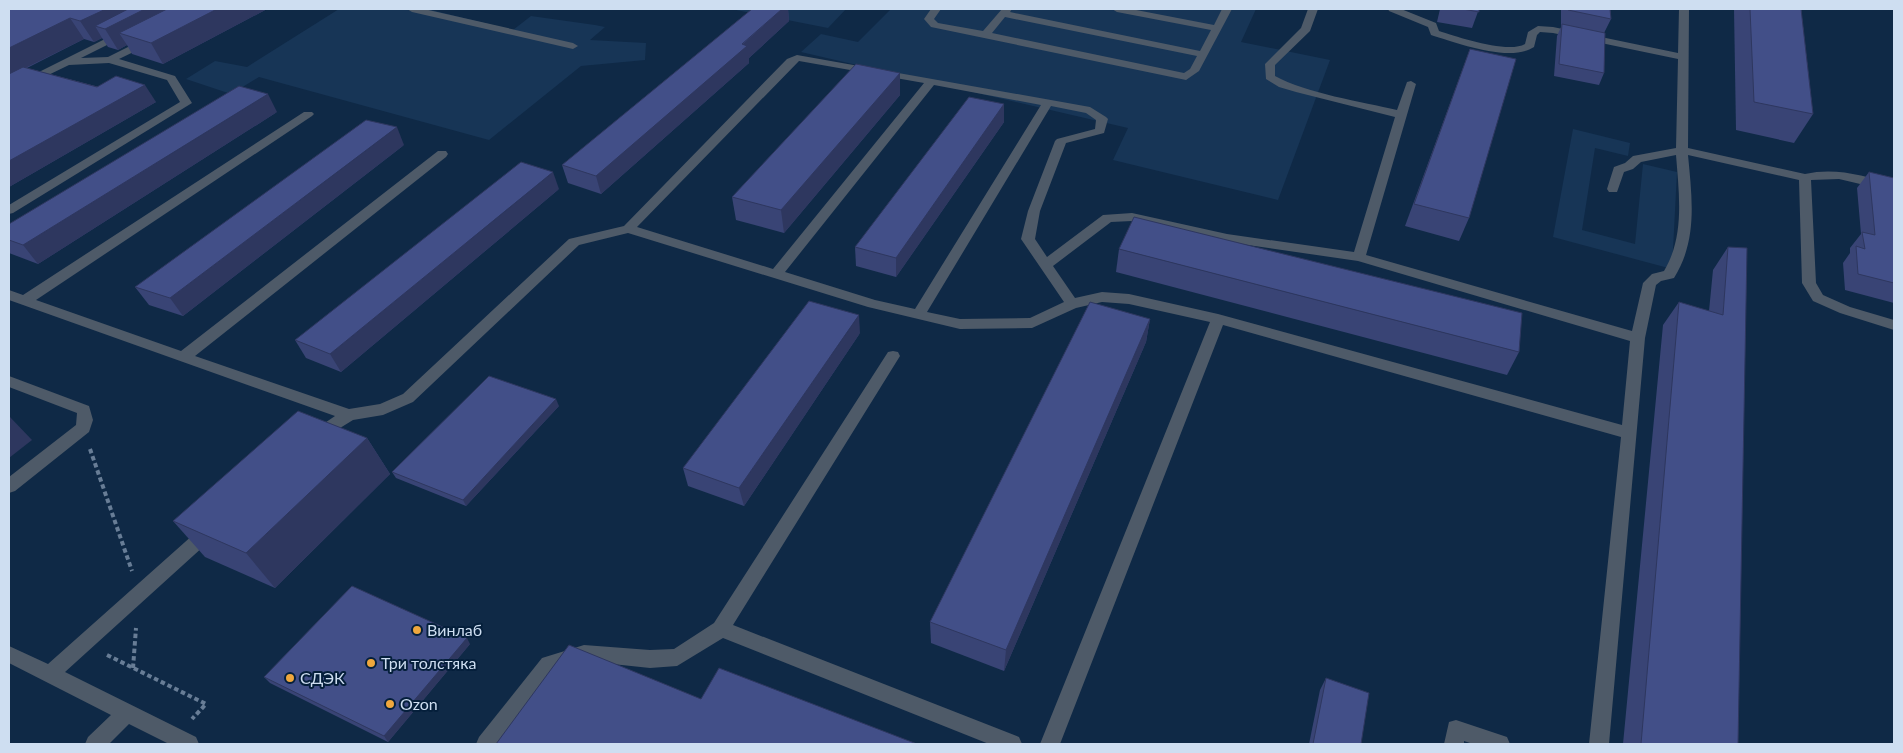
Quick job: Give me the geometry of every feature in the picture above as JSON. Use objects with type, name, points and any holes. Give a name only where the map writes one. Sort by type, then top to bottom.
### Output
[{"type":"street","points":[[412,9],[573,46]]},
{"type":"street","points":[[936,9],[929,19],[935,25],[1186,77],[1194,71],[1201,54],[1227,9]]},
{"type":"street","points":[[1117,9],[1215,28]]},
{"type":"street","points":[[1313,9],[1306,29],[1270,64],[1270,77],[1283,85],[1300,90],[1402,115]]},
{"type":"street","points":[[1393,9],[1432,26],[1434,33],[1503,49],[1521,51],[1530,46],[1532,34],[1538,29],[1553,30],[1684,57]]},
{"type":"street","points":[[1599,744],[1638,338],[1650,283],[1657,277],[1670,275],[1675,267],[1684,238],[1685,206],[1682,150],[1684,9]]},
{"type":"street","points":[[985,35],[1005,11],[1201,54]]},
{"type":"street","points":[[9,91],[136,27]]},
{"type":"street","points":[[110,60],[160,35]]},
{"type":"street","points":[[628,229],[797,58],[1090,110],[1102,120],[1100,131],[1061,141],[1034,211],[1028,239],[1072,304]]},
{"type":"street","points":[[9,210],[186,104],[171,78],[110,60],[65,63]]},
{"type":"street","points":[[777,274],[932,81]]},
{"type":"street","points":[[1358,257],[1411,84]]},
{"type":"street","points":[[918,315],[1048,102]]},
{"type":"street","points":[[26,300],[308,114]]},
{"type":"street","points":[[1613,190],[1618,170],[1629,166],[1637,159],[1682,150],[1805,178],[1816,175],[1841,175],[1894,188]]},
{"type":"street","points":[[183,357],[442,154]]},
{"type":"street","points":[[1805,178],[1809,283],[1818,298],[1845,310],[1894,325]]},
{"type":"street","points":[[1046,265],[1108,218],[1132,217],[1227,238],[1358,257],[1638,338]]},
{"type":"street","points":[[306,446],[349,415],[383,409],[408,398],[574,242],[628,229],[873,304],[960,324],[1032,323],[1072,304],[1102,297],[1129,299],[1218,319],[1628,433]]},
{"type":"street","points":[[9,295],[349,415]]},
{"type":"street","points":[[1050,744],[1218,319]]},
{"type":"street","points":[[486,744],[549,664],[584,653],[650,659],[676,657],[721,629],[893,356]]},
{"type":"street","points":[[9,381],[84,410],[85,420],[83,428],[9,486]]},
{"type":"street","points":[[50,674],[219,523]]},
{"type":"street","points":[[721,629],[1012,744]]},
{"type":"street","points":[[9,654],[182,740]]},
{"type":"street","points":[[95,744],[128,712]]},
{"type":"street","points":[[1454,744],[1456,729],[1500,744]]},
{"type":"path","points":[[83,428],[139,593],[133,668]]},
{"type":"path","points":[[83,643],[206,704],[182,740]]},
{"type":"shaded area","points":[[339,9],[427,9],[513,30],[531,16],[595,25],[605,27],[590,40],[646,43],[645,60],[581,66],[489,140],[259,77],[231,94],[186,79],[215,61],[247,67]]},
{"type":"shaded area","points":[[731,9],[846,9],[828,28]]},
{"type":"shaded area","points":[[891,9],[1256,9],[1241,42],[1330,60],[1278,200],[1113,160],[1128,128],[801,52],[821,34],[858,42]]},
{"type":"shaded area","points":[[1573,129],[1630,143],[1628,156],[1595,148],[1582,230],[1635,244],[1643,164],[1677,172],[1672,269],[1553,237]]},
{"type":"building","points":[[9,9],[106,9],[80,21],[70,18],[9,48]]},
{"type":"building","points":[[128,9],[145,9],[105,29],[95,26]]},
{"type":"building","points":[[167,9],[217,9],[151,43],[119,33]]},
{"type":"building","points":[[752,9],[782,9],[742,44],[747,46],[596,176],[562,165]]},
{"type":"building","points":[[1463,9],[1479,9],[1479,12]]},
{"type":"building","points":[[1610,9],[1611,19],[1568,10]]},
{"type":"building","points":[[1750,9],[1801,9],[1813,114],[1754,102]]},
{"type":"building","points":[[1562,24],[1605,33],[1604,73],[1559,64]]},
{"type":"building","points":[[1470,49],[1516,59],[1469,218],[1414,204]]},
{"type":"building","points":[[856,64],[900,73],[781,210],[732,197]]},
{"type":"building","points":[[23,67],[97,87],[116,76],[145,85],[9,161],[9,74]]},
{"type":"building","points":[[239,86],[268,94],[23,245],[9,240],[9,224]]},
{"type":"building","points":[[969,97],[1004,104],[896,258],[855,247]]},
{"type":"building","points":[[366,120],[397,127],[170,298],[135,287]]},
{"type":"building","points":[[521,162],[553,172],[330,354],[295,340]]},
{"type":"building","points":[[1869,172],[1894,178],[1894,283],[1858,274],[1856,246],[1865,249],[1862,232],[1875,235]]},
{"type":"building","points":[[1134,217],[1522,313],[1519,352],[1119,249]]},
{"type":"building","points":[[1728,247],[1747,248],[1738,744],[1641,744],[1679,302],[1723,315]]},
{"type":"building","points":[[809,301],[859,315],[739,488],[683,468]]},
{"type":"building","points":[[1090,302],[1150,319],[1006,650],[930,622]]},
{"type":"building","points":[[489,376],[556,399],[463,500],[392,472]]},
{"type":"building","points":[[298,411],[367,438],[246,553],[173,521]]},
{"type":"building","name":"Три толстяка","points":[[352,586],[467,638],[384,736],[264,677]]},
{"type":"building","points":[[569,645],[701,699],[719,668],[917,744],[496,744]]},
{"type":"building","points":[[1326,678],[1369,693],[1361,744],[1313,744]]},
{"type":"place","name":"Винлаб","points":[[417,630]]},
{"type":"place","name":"Три толстяка","points":[[371,663]]},
{"type":"place","name":"СДЭК","points":[[290,678]]},
{"type":"place","name":"Ozon","points":[[390,704]]}]
